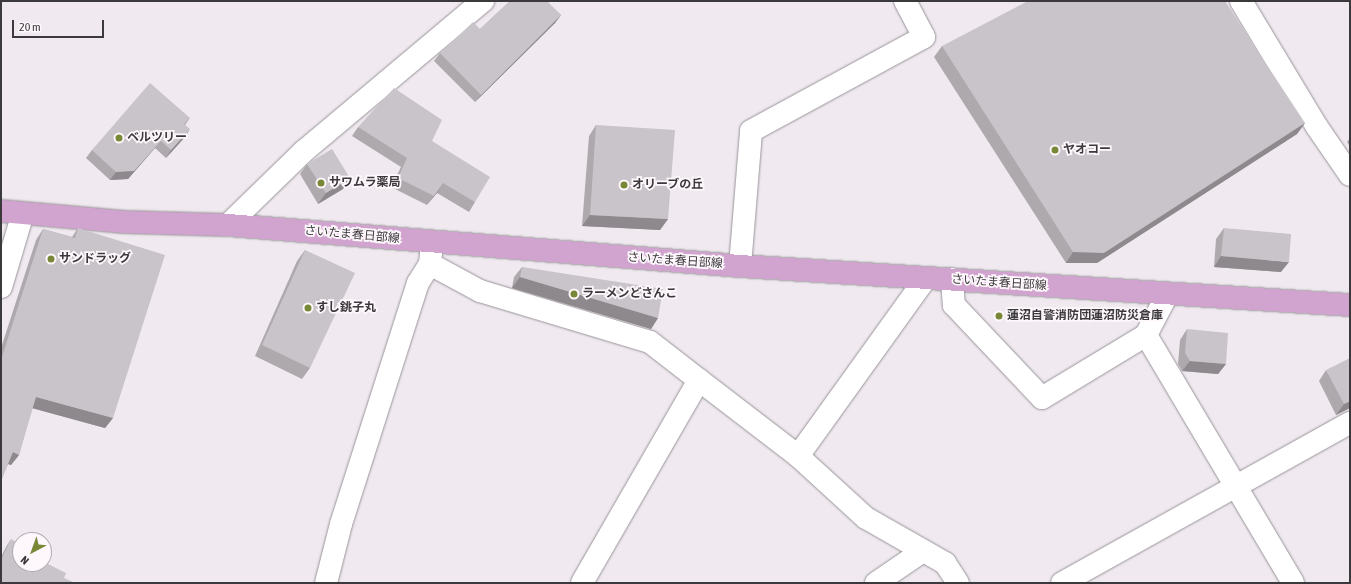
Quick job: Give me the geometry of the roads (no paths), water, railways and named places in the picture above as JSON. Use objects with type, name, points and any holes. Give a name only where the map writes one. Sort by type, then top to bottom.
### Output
[{"type":"main road","name":"さいたま春日部線","points":[[1,211],[125,222],[228,225],[740,266],[952,279],[1167,295],[1350,305]]},
{"type":"street","points":[[228,225],[304,151],[465,8],[483,1]]},
{"type":"street","points":[[740,266],[751,131],[924,37],[904,1]]},
{"type":"street","points":[[1241,1],[1316,127],[1350,175]]},
{"type":"street","points":[[1,286],[23,213]]},
{"type":"street","points":[[326,583],[341,524],[418,283],[430,264],[432,242]]},
{"type":"street","points":[[430,264],[480,291],[650,342],[798,456],[866,518],[945,563],[958,583]]},
{"type":"street","points":[[798,456],[926,278]]},
{"type":"street","points":[[952,279],[954,305],[1042,398],[1146,335],[1167,295]]},
{"type":"street","points":[[1146,335],[1236,484],[1293,583]]},
{"type":"street","points":[[582,583],[699,380]]},
{"type":"street","points":[[1062,583],[1236,484],[1350,423]]},
{"type":"street","points":[[876,583],[923,551]]},
{"type":"place","name":"ベルツリー","points":[[119,138]]},
{"type":"place","name":"ヤオコー","points":[[1055,150]]},
{"type":"place","name":"サワムラ薬局","points":[[321,183]]},
{"type":"place","name":"オリーブの丘","points":[[624,185]]},
{"type":"place","name":"サンドラッグ","points":[[51,259]]},
{"type":"place","name":"ラーメンどさんこ","points":[[574,294]]},
{"type":"place","name":"すし銚子丸","points":[[308,308]]},
{"type":"place","name":"蓮沼自警消防団蓮沼防災倉庫","points":[[999,316]]}]
